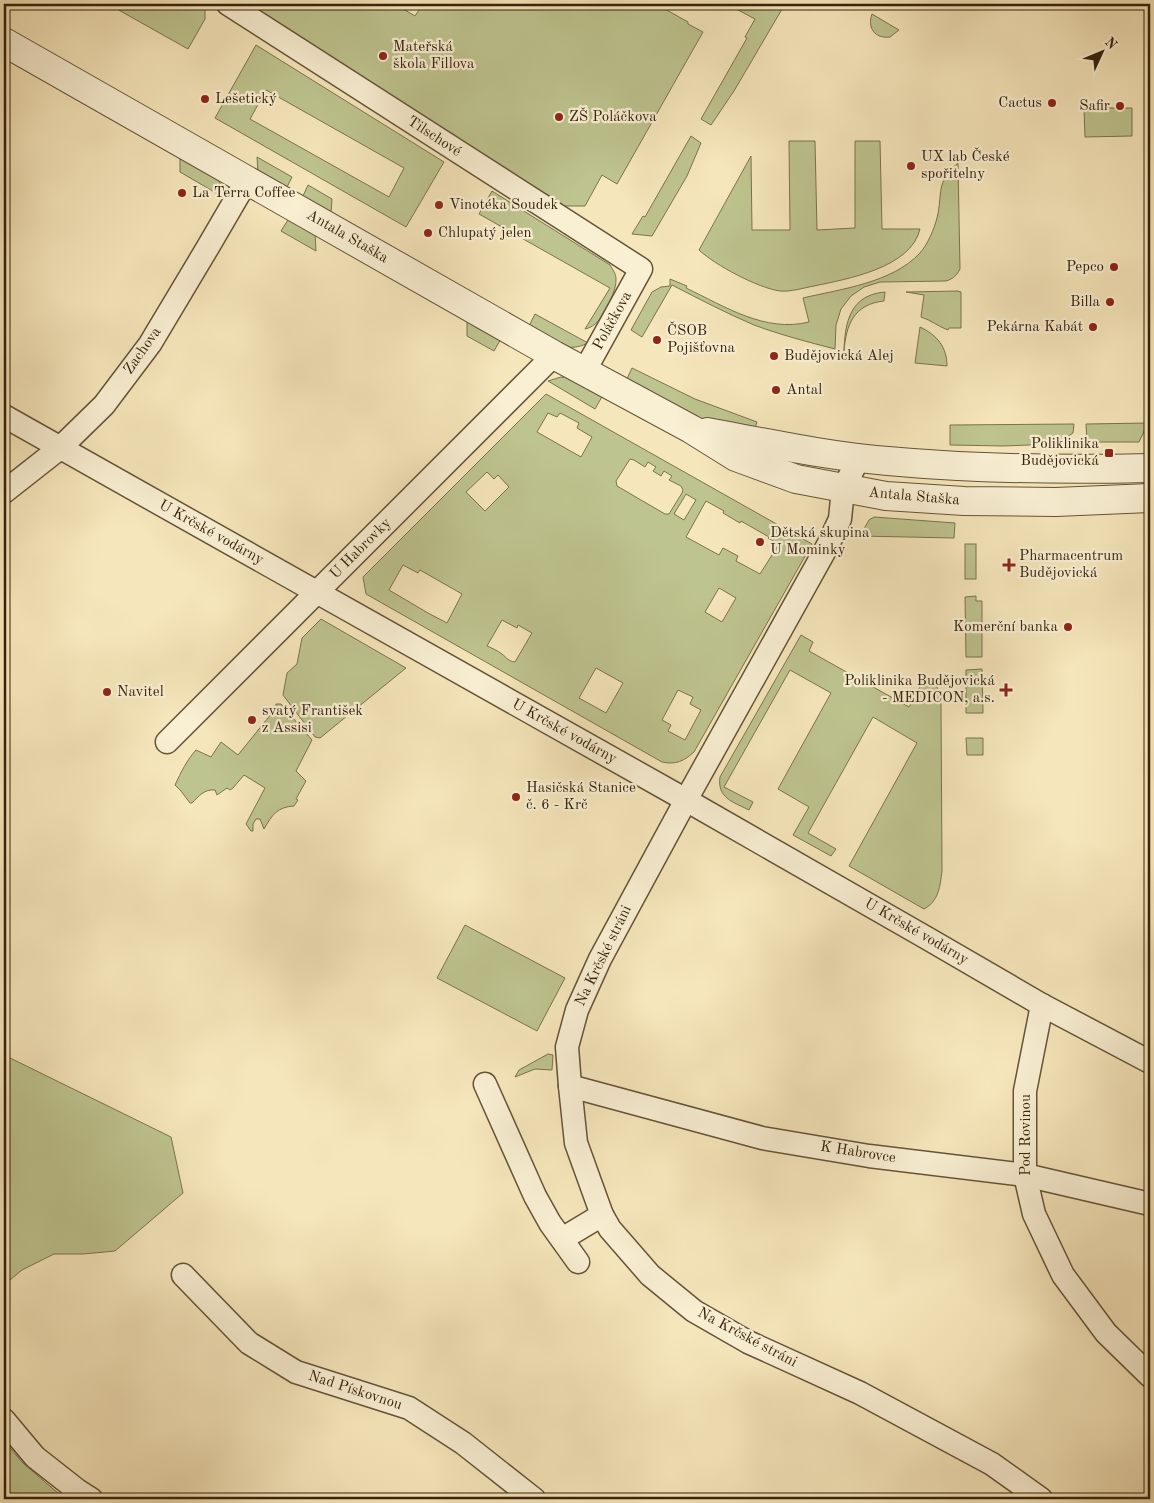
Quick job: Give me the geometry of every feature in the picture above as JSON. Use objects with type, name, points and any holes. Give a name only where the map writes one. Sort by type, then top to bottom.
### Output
[{"type":"street","name":"Tilschové","points":[[230,4],[641,269]]},
{"type":"street","name":"Antala Staška","points":[[4,42],[584,372],[691,429],[736,457],[796,479],[886,496],[964,502],[1056,502],[1150,498]]},
{"type":"street","name":"Zachova","points":[[4,492],[60,448],[104,405],[150,344],[247,180]]},
{"type":"street","name":"Poláčkova","points":[[584,372],[641,269]]},
{"type":"street","name":"U Habrovky","points":[[167,742],[554,355]]},
{"type":"street","name":"U Krčské vodárny","points":[[4,416],[686,800],[1042,1005],[1150,1062]]},
{"type":"street","name":"Antala Staška","points":[[691,429],[800,449],[888,461],[987,468],[1056,470],[1150,468]]},
{"type":"street","name":"Na Krčské stráni","points":[[859,458],[843,489],[840,519],[828,545],[600,959],[577,1010],[567,1047],[576,1142],[602,1215],[610,1229],[650,1275],[694,1311],[748,1342],[860,1394],[992,1464],[1041,1499]]},
{"type":"street","name":"Pod Rovinou","points":[[1042,1005],[1025,1091],[1025,1176],[1034,1214],[1063,1275],[1106,1333],[1150,1376]]},
{"type":"street","points":[[485,1084],[535,1196],[550,1223],[578,1262]]},
{"type":"street","name":"K Habrovce","points":[[570,1086],[762,1138],[869,1156],[1025,1176],[1150,1204]]},
{"type":"street","points":[[562,1239],[602,1215]]},
{"type":"street","name":"Nad Pískovnou","points":[[183,1275],[256,1348],[296,1372],[408,1408],[463,1443],[534,1499]]},
{"type":"street","points":[[4,1420],[35,1457],[76,1490],[91,1499]]},
{"type":"green space","points":[[108,4],[199,4],[205,10],[205,19],[188,49]]},
{"type":"green space","name":"ZŠ Poláčkova","points":[[256,4],[395,4],[415,16],[423,4],[656,4],[703,32],[617,184],[602,175],[585,206],[559,206],[264,16]]},
{"type":"green space","points":[[727,4],[785,4],[734,91],[711,125],[701,119],[747,38],[745,37],[755,19]]},
{"type":"green space","points":[[872,14],[899,30],[890,37],[876,34],[871,24]]},
{"type":"green space","points":[[256,45],[444,162],[406,227],[215,118]],"holes":[[[266,90],[404,168],[389,197],[250,119]]]},
{"type":"green space","points":[[1084,108],[1132,108],[1132,136],[1085,137]]},
{"type":"green space","points":[[691,136],[701,143],[687,176],[652,236],[632,234],[643,216],[645,217]]},
{"type":"green space","points":[[789,141],[815,141],[817,230],[855,228],[855,141],[880,141],[882,229],[920,229],[914,242],[904,253],[876,270],[843,280],[788,291],[771,289],[749,281],[706,256],[699,250],[751,156],[752,230],[790,230]]},
{"type":"green space","points":[[257,157],[292,177],[287,187],[258,174]]},
{"type":"green space","points":[[181,158],[218,179],[223,189],[223,197],[180,172]]},
{"type":"green space","points":[[958,163],[960,269],[958,273],[946,281],[880,282],[864,287],[851,296],[841,309],[836,325],[835,349],[754,325],[672,285],[642,337],[631,330],[652,292],[661,287],[670,286],[670,279],[687,286],[686,288],[730,310],[761,321],[777,324],[809,322],[803,298],[849,288],[881,278],[908,263],[920,253],[928,241],[936,222],[943,182]]},
{"type":"green space","points":[[308,185],[332,199],[331,215],[303,196]]},
{"type":"green space","points":[[492,191],[610,265],[616,277],[615,289],[604,312],[594,325],[585,329],[610,288],[479,214]]},
{"type":"green space","points":[[288,220],[315,233],[316,251],[281,231]]},
{"type":"green space","points":[[885,292],[884,301],[865,306],[854,317],[847,333],[844,351],[846,330],[848,320],[857,304],[873,294]]},
{"type":"green space","points":[[906,292],[961,292],[961,328],[949,328],[948,330],[921,317],[924,295]]},
{"type":"green space","points":[[535,314],[588,343],[572,347],[550,341],[528,328]]},
{"type":"green space","points":[[467,318],[502,337],[494,351],[467,336]]},
{"type":"green space","points":[[920,327],[940,342],[947,359],[947,366],[915,363]]},
{"type":"green space","points":[[632,368],[695,399],[757,422],[755,428],[723,424],[698,418],[625,383]]},
{"type":"green space","points":[[561,377],[569,378],[603,395],[595,409],[548,381]]},
{"type":"green space","points":[[546,394],[812,544],[694,752],[676,763],[662,762],[366,594],[363,577]],"holes":[[[548,413],[557,417],[560,413],[579,423],[577,428],[592,437],[581,457],[537,432]],[[630,459],[645,467],[648,462],[656,467],[653,471],[661,476],[664,471],[672,476],[669,480],[681,486],[683,490],[669,514],[665,514],[617,486],[616,481]],[[487,472],[494,479],[498,475],[509,487],[485,511],[466,492]],[[686,494],[696,500],[684,520],[674,514]],[[706,501],[724,511],[723,513],[740,523],[741,521],[779,544],[760,574],[736,561],[738,556],[723,548],[719,555],[686,537]],[[403,565],[418,573],[420,570],[462,594],[447,623],[389,590]],[[719,588],[736,598],[722,622],[705,612]],[[502,620],[517,628],[518,625],[532,633],[515,662],[487,646]],[[596,668],[623,683],[606,713],[579,698]],[[678,690],[693,697],[690,704],[701,710],[685,740],[668,731],[671,725],[662,720]]]},
{"type":"green space","points":[[1148,423],[1139,442],[1087,442],[1086,424]]},
{"type":"green space","points":[[1074,424],[1073,433],[1057,444],[950,445],[950,425]]},
{"type":"green space","points":[[874,517],[955,523],[954,538],[860,536],[869,520]]},
{"type":"green space","points":[[965,544],[976,544],[976,579],[965,579]]},
{"type":"green space","points":[[976,596],[976,601],[982,601],[982,657],[966,657],[965,597]]},
{"type":"green space","points":[[321,619],[406,668],[320,738],[315,737],[283,695],[287,673],[297,664],[302,638]]},
{"type":"green space","points":[[801,635],[813,642],[809,651],[909,707],[923,682],[934,682],[939,691],[941,705],[942,871],[936,897],[924,909],[849,866],[917,743],[873,717],[808,833],[836,849],[831,856],[793,835],[809,807],[778,789],[831,693],[790,670],[724,787],[753,802],[749,810],[732,802],[721,790],[720,777]]},
{"type":"green space","points":[[982,669],[983,713],[966,713],[966,670]]},
{"type":"green space","points":[[276,704],[281,704],[312,740],[296,771],[306,781],[294,806],[279,810],[264,829],[260,819],[256,819],[253,824],[253,831],[251,831],[246,824],[265,788],[244,775],[230,790],[227,788],[217,795],[215,790],[208,791],[190,803],[175,785],[184,766],[196,750],[211,757],[221,742],[238,755],[276,708]]},
{"type":"green space","points":[[966,738],[983,738],[983,755],[967,755]]},
{"type":"green space","points":[[465,925],[565,978],[537,1031],[437,978]]},
{"type":"green space","points":[[548,1054],[553,1055],[552,1070],[535,1069],[515,1077],[519,1070]]},
{"type":"green space","points":[[4,1055],[171,1137],[183,1193],[115,1251],[54,1254],[22,1270],[4,1285]]},
{"type":"green space","points":[[4,1441],[23,1463],[65,1499],[4,1499]]},
{"type":"place","name":"Mateřská škola Fillova","points":[[383,56]]},
{"type":"place","name":"Lešetický","points":[[205,99]]},
{"type":"place","name":"Cactus","points":[[1052,103]]},
{"type":"place","name":"Safir","points":[[1120,106]]},
{"type":"place","name":"ZŠ Poláčkova","points":[[559,117]]},
{"type":"place","name":"UX lab České spořitelny","points":[[911,166]]},
{"type":"place","name":"La Terra Coffee","points":[[182,193]]},
{"type":"place","name":"Vinotéka Soudek","points":[[439,205]]},
{"type":"place","name":"Chlupatý jelen","points":[[428,233]]},
{"type":"place","name":"Pepco","points":[[1114,267]]},
{"type":"place","name":"Billa","points":[[1110,302]]},
{"type":"place","name":"Pekárna Kabát","points":[[1093,327]]},
{"type":"place","name":"ČSOB Pojišťovna","points":[[657,340]]},
{"type":"place","name":"Budějovická Alej","points":[[774,356]]},
{"type":"place","name":"Antal","points":[[776,390]]},
{"type":"place","name":"Poliklinika Budějovická","points":[[1109,453]]},
{"type":"place","name":"Dětská skupina U Mominky","points":[[760,542]]},
{"type":"place","name":"Pharmacentrum Budějovická","points":[[1009,565]]},
{"type":"place","name":"Komerční banka","points":[[1068,627]]},
{"type":"place","name":"Poliklinika Budějovická - MEDICON, a.s.","points":[[1006,690]]},
{"type":"place","name":"Navitel","points":[[107,692]]},
{"type":"place","name":"svatý František z Assisi","points":[[252,720]]},
{"type":"place","name":"Hasičská Stanice č. 6 - Krč","points":[[516,797]]}]
